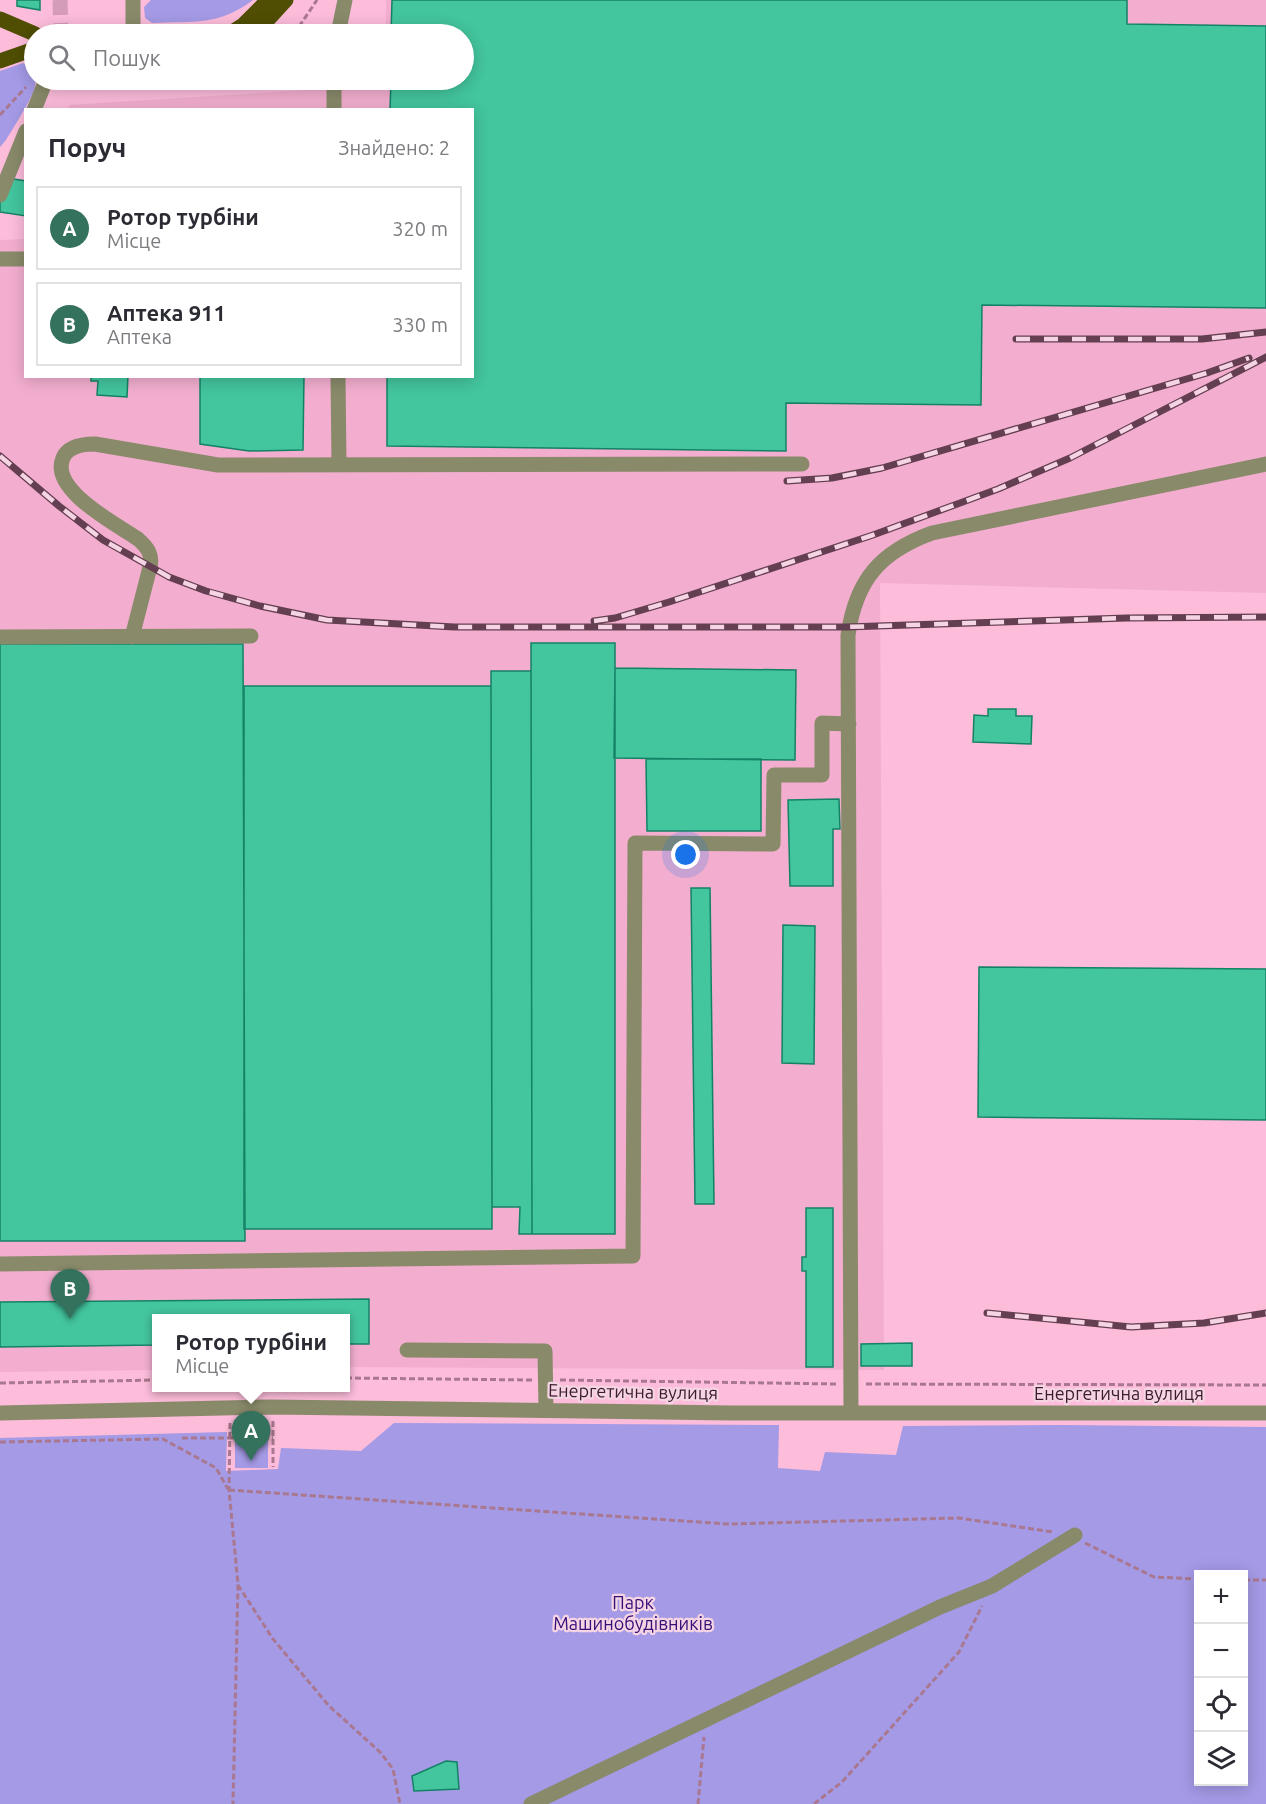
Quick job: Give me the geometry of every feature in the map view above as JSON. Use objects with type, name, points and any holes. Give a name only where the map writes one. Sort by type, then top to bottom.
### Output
[{"type":"main road","points":[[244,24],[268,0]]},
{"type":"main road","points":[[264,24],[286,0]]},
{"type":"main road","points":[[0,19],[24,29]]},
{"type":"main road","points":[[0,61],[24,53]]},
{"type":"street","points":[[133,24],[134,0]]},
{"type":"street","points":[[340,24],[345,0]]},
{"type":"street","points":[[35,108],[42,90]]},
{"type":"street","points":[[334,90],[334,108]]},
{"type":"street","points":[[0,195],[24,136]]},
{"type":"street","points":[[0,259],[24,259]]},
{"type":"street","points":[[338,378],[339,464]]},
{"type":"street","points":[[132,637],[151,556],[145,545],[138,539],[88,506],[74,494],[67,484],[62,459],[76,447],[95,444],[218,465],[802,464]]},
{"type":"street","points":[[851,1412],[848,635],[854,606],[864,582],[896,549],[920,537],[944,530],[1266,464]]},
{"type":"street","points":[[0,637],[251,636]]},
{"type":"street","points":[[0,1264],[633,1256],[635,843],[773,843],[774,775],[822,775],[822,723],[849,724]]},
{"type":"street","points":[[407,1350],[545,1351],[546,1410]]},
{"type":"street","name":"Енергетична вулиця","points":[[0,1413],[271,1407],[1266,1413]]},
{"type":"street","points":[[531,1804],[940,1607],[992,1586],[1079,1539]]},
{"type":"path","points":[[301,24],[317,0]]},
{"type":"path","points":[[0,115],[24,90]]},
{"type":"path","points":[[350,1378],[851,1384],[1266,1385]]},
{"type":"path","points":[[0,1383],[152,1380]]},
{"type":"path","points":[[230,1417],[229,1490],[238,1584],[233,1804]]},
{"type":"path","points":[[273,1417],[273,1467]]},
{"type":"path","points":[[182,1438],[273,1438]]},
{"type":"path","points":[[0,1442],[163,1439],[216,1468],[229,1490]]},
{"type":"path","points":[[229,1490],[728,1524],[959,1518],[1079,1539],[1154,1576],[1194,1579]]},
{"type":"path","points":[[1248,1580],[1266,1580]]},
{"type":"path","points":[[238,1584],[273,1639],[329,1706],[380,1752],[393,1769],[400,1804]]},
{"type":"path","points":[[814,1804],[842,1782],[959,1652],[992,1586]]},
{"type":"path","points":[[698,1804],[705,1721]]},
{"type":"shaded area","points":[[386,0],[1266,0],[1266,593],[880,583],[884,1370],[350,1367],[350,1314],[152,1314],[152,1370],[0,1372],[0,240],[24,239],[24,378],[474,378],[474,108],[68,108],[69,105],[306,90],[474,90],[474,24],[386,24]]},
{"type":"green space","points":[[151,0],[253,0],[217,18],[193,22],[152,23],[145,18],[144,7]]},
{"type":"green space","points":[[23,63],[24,90],[34,90],[18,121],[0,147],[0,71]]},
{"type":"green space","points":[[234,1420],[268,1420],[268,1435],[234,1435]]},
{"type":"green space","name":"Парк Машинобудівників","points":[[394,1423],[779,1425],[778,1468],[820,1471],[825,1452],[896,1455],[903,1426],[1266,1427],[1266,1804],[0,1804],[0,1438],[227,1432],[226,1471],[278,1469],[281,1448],[361,1451]]},
{"type":"green space","points":[[268,1440],[268,1468],[235,1468],[235,1441]]},
{"type":"building","points":[[17,0],[40,0],[40,10],[17,6]]},
{"type":"building","points":[[392,0],[1127,0],[1127,24],[1266,26],[1266,308],[982,305],[981,405],[786,403],[786,451],[387,446],[387,378],[474,378],[474,108],[390,108],[391,90],[474,90],[474,24],[391,24]]},
{"type":"building","points":[[0,177],[24,181],[24,216],[0,212]]},
{"type":"building","points":[[91,378],[128,378],[127,397],[97,395],[98,381],[91,381]]},
{"type":"building","points":[[200,378],[304,378],[303,450],[249,451],[200,444]]},
{"type":"building","points":[[531,643],[615,643],[615,1234],[532,1234]]},
{"type":"building","points":[[0,644],[243,644],[245,1241],[0,1241]]},
{"type":"building","points":[[615,668],[796,670],[795,760],[614,758]]},
{"type":"building","points":[[491,671],[531,671],[532,1234],[519,1234],[520,1207],[492,1207]]},
{"type":"building","points":[[244,686],[491,686],[492,1229],[244,1229]]},
{"type":"building","points":[[988,709],[1016,709],[1016,716],[1032,716],[1031,744],[973,742],[974,715],[988,716]]},
{"type":"building","points":[[646,759],[761,759],[761,831],[647,831]]},
{"type":"building","points":[[839,799],[840,829],[833,829],[833,886],[790,886],[788,800]]},
{"type":"building","points":[[691,888],[710,888],[714,1204],[695,1204]]},
{"type":"building","points":[[783,925],[815,926],[814,1064],[782,1063]]},
{"type":"building","points":[[979,967],[1266,969],[1266,1120],[978,1117]]},
{"type":"building","points":[[806,1208],[833,1208],[833,1367],[806,1367],[806,1271],[802,1271],[802,1257],[806,1257]]},
{"type":"building","points":[[369,1299],[369,1344],[350,1344],[350,1314],[152,1314],[152,1345],[0,1347],[0,1302]]},
{"type":"building","points":[[912,1343],[912,1366],[861,1366],[861,1344]]},
{"type":"building","points":[[446,1761],[457,1762],[459,1789],[414,1791],[412,1776]]},
{"type":"tunnel","points":[[60,0],[61,24]]},
{"type":"railway","points":[[1016,339],[1202,339],[1266,332]]},
{"type":"railway","points":[[594,621],[615,618],[669,602],[873,535],[998,489],[1070,458],[1266,357]]},
{"type":"railway","points":[[787,481],[832,478],[882,468],[1207,373],[1249,358]]},
{"type":"railway","points":[[0,456],[103,540],[169,577],[206,591],[260,606],[327,620],[454,627],[846,627],[1127,618],[1266,617]]},
{"type":"railway","points":[[987,1313],[1131,1327],[1204,1323],[1266,1313]]},
{"type":"place","name":"Аптека 911","points":[[70,1319]]},
{"type":"place","name":"Ротор турбіни","points":[[251,1461]]}]
